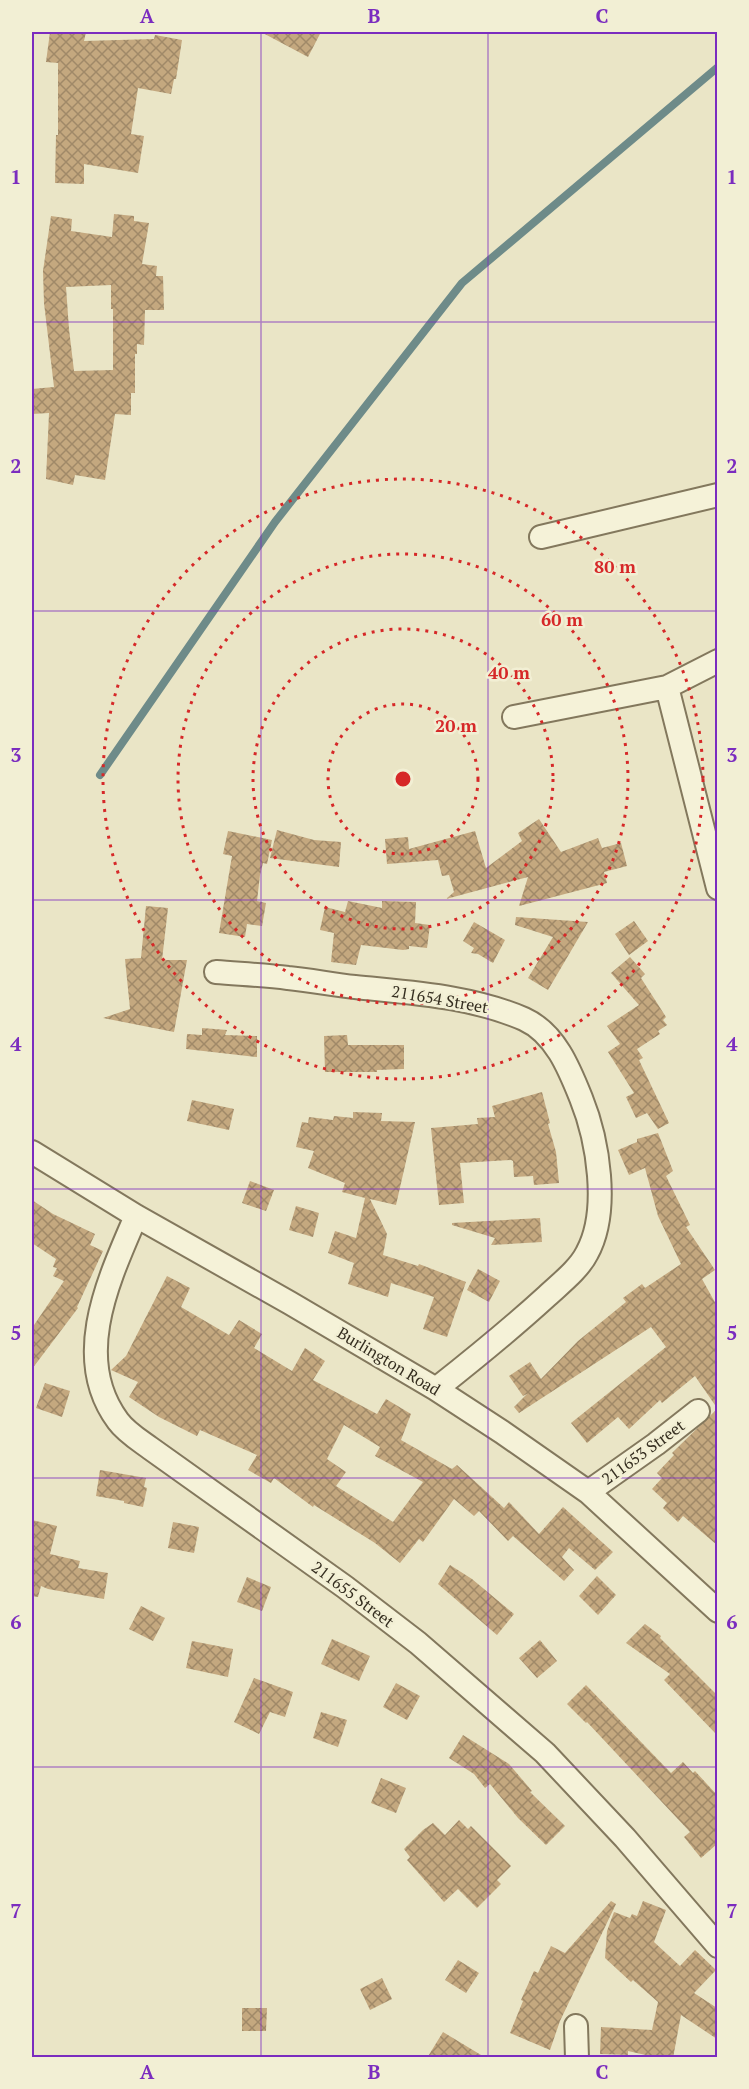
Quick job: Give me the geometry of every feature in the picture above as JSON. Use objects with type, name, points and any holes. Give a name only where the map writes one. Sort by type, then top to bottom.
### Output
[{"type":"street","points":[[541,537],[717,495]]},
{"type":"street","points":[[514,717],[667,687],[717,662]]},
{"type":"street","points":[[667,687],[717,888]]},
{"type":"street","name":"211654 Street","points":[[216,972],[413,992],[484,1005],[526,1020],[543,1031],[556,1047],[569,1070],[585,1109],[598,1165],[600,1194],[595,1235],[587,1254],[566,1278],[533,1309],[436,1389]]},
{"type":"street","name":"Burlington Road","points":[[32,1152],[136,1216],[436,1389],[502,1432],[588,1492],[717,1611]]},
{"type":"street","name":"211655 Street","points":[[136,1216],[99,1312],[96,1344],[96,1366],[103,1393],[119,1423],[158,1454],[345,1587],[418,1643],[545,1753],[625,1838],[717,1946]]},
{"type":"street","name":"211653 Street","points":[[588,1492],[698,1411]]},
{"type":"street","points":[[576,2026],[577,2058]]},
{"type":"building","points":[[50,32],[86,32],[84,41],[154,39],[155,35],[182,40],[176,79],[174,79],[171,94],[138,88],[131,134],[144,136],[138,173],[84,164],[84,184],[55,183],[58,63],[46,62]]},
{"type":"building","points":[[261,32],[321,32],[308,57]]},
{"type":"building","points":[[114,214],[134,216],[134,221],[149,223],[142,264],[157,266],[156,276],[163,276],[164,310],[145,310],[144,345],[137,344],[137,354],[135,354],[135,393],[131,393],[131,415],[115,414],[105,480],[75,475],[73,485],[46,479],[49,413],[32,414],[32,389],[54,387],[44,303],[43,271],[51,216],[72,219],[71,231],[112,237]],"holes":[[[111,285],[111,309],[113,309],[113,370],[74,371],[66,287]]]},
{"type":"building","points":[[539,819],[561,852],[598,838],[602,848],[621,843],[627,866],[604,872],[607,883],[519,906],[528,877],[446,899],[454,892],[449,875],[442,876],[438,860],[387,864],[385,839],[408,837],[409,849],[475,831],[486,868],[522,841],[518,833]]},
{"type":"building","points":[[277,830],[314,840],[341,842],[339,867],[270,858]]},
{"type":"building","points":[[228,831],[272,840],[267,864],[263,863],[260,875],[257,901],[266,903],[262,926],[247,924],[245,937],[219,933],[232,856],[223,854]]},
{"type":"building","points":[[348,901],[382,908],[382,901],[416,902],[415,923],[430,925],[427,948],[409,946],[409,949],[403,950],[361,945],[356,965],[331,962],[334,933],[320,930],[325,907],[345,912]]},
{"type":"building","points":[[146,906],[168,908],[162,960],[187,960],[174,1032],[103,1018],[130,1009],[125,959],[141,958]]},
{"type":"building","points":[[516,917],[588,922],[548,990],[528,978],[553,937],[515,925]]},
{"type":"building","points":[[634,921],[648,941],[629,955],[615,934]]},
{"type":"building","points":[[474,922],[505,940],[493,963],[478,954],[471,953],[474,948],[463,941]]},
{"type":"building","points":[[630,957],[645,974],[641,978],[666,1017],[663,1020],[667,1025],[658,1031],[660,1034],[637,1049],[643,1058],[639,1060],[669,1123],[658,1129],[647,1113],[636,1118],[626,1097],[634,1093],[608,1052],[620,1044],[607,1026],[639,1005],[611,973]]},
{"type":"building","points":[[202,1028],[227,1030],[225,1035],[257,1036],[257,1057],[186,1049],[187,1034],[202,1035]]},
{"type":"building","points":[[347,1035],[348,1045],[404,1045],[404,1069],[377,1070],[377,1072],[325,1072],[324,1036]]},
{"type":"building","points":[[542,1092],[556,1152],[559,1183],[534,1185],[533,1176],[514,1177],[511,1160],[460,1163],[464,1203],[439,1205],[431,1128],[478,1124],[477,1118],[495,1117],[492,1106]]},
{"type":"building","points":[[192,1100],[234,1109],[229,1130],[187,1121]]},
{"type":"building","points":[[353,1112],[382,1113],[381,1121],[415,1122],[396,1205],[370,1199],[387,1234],[383,1255],[418,1266],[419,1264],[466,1282],[447,1337],[423,1329],[434,1297],[391,1283],[388,1297],[348,1284],[354,1263],[328,1253],[335,1231],[356,1238],[365,1198],[342,1192],[345,1183],[308,1168],[314,1151],[296,1147],[302,1122],[308,1123],[309,1117],[333,1120],[334,1116],[353,1118]]},
{"type":"building","points":[[658,1133],[673,1171],[666,1176],[690,1225],[686,1227],[715,1270],[702,1279],[717,1306],[717,1408],[695,1376],[662,1403],[660,1400],[629,1429],[618,1417],[587,1443],[571,1423],[666,1347],[651,1327],[519,1413],[514,1407],[527,1394],[523,1396],[509,1376],[530,1362],[541,1379],[578,1341],[626,1302],[623,1298],[642,1284],[645,1288],[681,1264],[658,1216],[645,1168],[629,1175],[618,1150],[637,1142],[637,1139]]},
{"type":"building","points":[[250,1181],[274,1190],[266,1211],[242,1203]]},
{"type":"building","points":[[32,1200],[53,1214],[95,1234],[90,1245],[103,1251],[78,1308],[32,1369],[32,1328],[64,1281],[53,1276],[57,1268],[53,1267],[56,1259],[32,1243]]},
{"type":"building","points":[[296,1206],[319,1213],[313,1237],[289,1230]]},
{"type":"building","points":[[540,1218],[542,1242],[491,1245],[495,1238],[452,1225],[452,1223]]},
{"type":"building","points":[[478,1269],[500,1281],[489,1302],[467,1290]]},
{"type":"building","points":[[167,1276],[190,1288],[181,1307],[229,1335],[239,1320],[262,1334],[254,1348],[292,1371],[305,1348],[325,1361],[313,1380],[377,1414],[386,1399],[411,1414],[401,1440],[452,1469],[457,1465],[504,1508],[509,1502],[539,1534],[563,1507],[613,1552],[595,1570],[569,1548],[562,1557],[574,1570],[564,1581],[513,1536],[508,1541],[479,1511],[474,1516],[454,1499],[423,1542],[419,1539],[400,1563],[375,1543],[314,1505],[313,1507],[274,1478],[271,1483],[248,1470],[257,1455],[200,1430],[197,1436],[159,1417],[129,1397],[138,1382],[111,1370],[126,1356]],"holes":[[[344,1425],[380,1447],[375,1456],[423,1482],[393,1522],[336,1486],[346,1472],[327,1459]]]},
{"type":"building","points":[[45,1383],[70,1391],[62,1417],[36,1408]]},
{"type":"building","points":[[717,1409],[717,1545],[683,1516],[678,1522],[663,1508],[667,1503],[652,1489],[662,1478],[657,1473],[674,1455],[672,1453]]},
{"type":"building","points":[[100,1470],[146,1478],[144,1487],[147,1488],[143,1507],[96,1496]]},
{"type":"building","points":[[32,1520],[57,1526],[50,1554],[80,1561],[78,1568],[108,1573],[104,1599],[41,1586],[38,1597],[32,1596]]},
{"type":"building","points":[[173,1522],[199,1527],[194,1553],[168,1548]]},
{"type":"building","points":[[450,1565],[472,1579],[514,1614],[497,1635],[438,1584]]},
{"type":"building","points":[[597,1576],[616,1595],[598,1615],[579,1596]]},
{"type":"building","points":[[247,1577],[271,1587],[262,1611],[237,1602]]},
{"type":"building","points":[[141,1606],[165,1618],[153,1641],[129,1629]]},
{"type":"building","points":[[645,1624],[661,1636],[660,1638],[717,1695],[717,1735],[664,1680],[670,1674],[626,1643]]},
{"type":"building","points":[[332,1639],[370,1656],[359,1681],[321,1664]]},
{"type":"building","points":[[540,1640],[557,1661],[537,1678],[519,1658]]},
{"type":"building","points":[[192,1641],[233,1649],[228,1677],[186,1668]]},
{"type":"building","points":[[254,1678],[293,1692],[285,1717],[270,1712],[259,1734],[234,1722]]},
{"type":"building","points":[[396,1683],[420,1696],[407,1720],[383,1707]]},
{"type":"building","points":[[586,1685],[671,1773],[683,1762],[693,1773],[695,1771],[717,1795],[717,1844],[701,1858],[684,1837],[690,1832],[587,1722],[567,1704]]},
{"type":"building","points":[[321,1712],[347,1720],[338,1747],[313,1738]]},
{"type":"building","points":[[463,1735],[509,1764],[532,1791],[530,1792],[565,1826],[546,1845],[518,1818],[490,1784],[485,1788],[474,1774],[449,1758]]},
{"type":"building","points":[[381,1778],[406,1788],[396,1813],[371,1803]]},
{"type":"building","points":[[459,1820],[468,1829],[471,1826],[511,1866],[497,1880],[501,1884],[477,1908],[458,1889],[444,1902],[407,1860],[410,1857],[404,1849],[433,1823],[445,1835]]},
{"type":"building","points":[[611,1901],[616,1904],[560,2021],[550,2050],[510,2033],[534,1971],[538,1973],[551,1946],[565,1953]]},
{"type":"building","points":[[643,1901],[666,1910],[654,1942],[680,1966],[695,1950],[716,1970],[694,1993],[717,2008],[717,2039],[681,2015],[673,2058],[659,2058],[628,2051],[628,2055],[600,2054],[601,2027],[652,2030],[658,2002],[633,1980],[631,1982],[605,1958],[607,1931],[614,1912],[630,1918],[632,1914],[637,1916]]},
{"type":"building","points":[[458,1960],[479,1973],[466,1993],[445,1980]]},
{"type":"building","points":[[382,1978],[392,1999],[370,2010],[360,1989]]},
{"type":"building","points":[[242,2008],[267,2008],[266,2031],[242,2031]]},
{"type":"building","points":[[443,2032],[486,2058],[427,2058]]},
{"type":"waterway","points":[[100,775],[275,522],[462,283],[718,67]]}]
